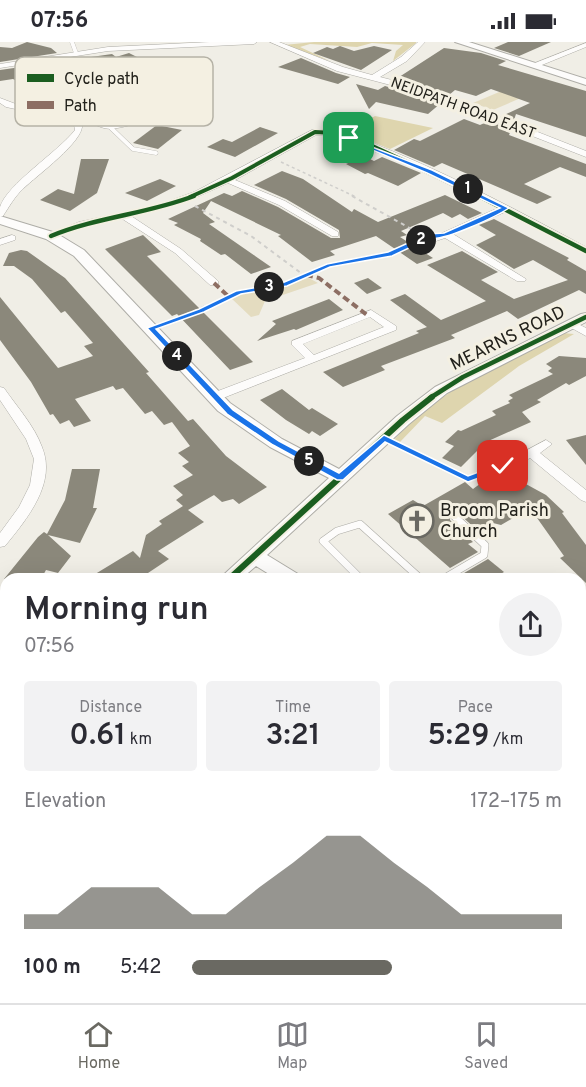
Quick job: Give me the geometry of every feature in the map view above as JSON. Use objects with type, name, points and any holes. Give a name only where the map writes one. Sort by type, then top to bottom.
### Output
[{"type":"street","points":[[49,57],[76,52],[161,45],[254,42]]},
{"type":"street","name":"NEIDPATH ROAD EAST","points":[[273,42],[340,69],[428,93],[586,154]]},
{"type":"street","points":[[374,78],[404,59],[422,42]]},
{"type":"street","points":[[460,42],[586,82]]},
{"type":"street","points":[[534,65],[586,45]]},
{"type":"street","points":[[0,66],[15,63]]},
{"type":"street","points":[[0,100],[15,107]]},
{"type":"street","points":[[0,214],[17,189],[76,136],[78,126]]},
{"type":"street","points":[[110,127],[115,126]]},
{"type":"street","points":[[51,236],[76,225],[182,200],[315,132],[327,131],[398,158],[506,208],[586,251]]},
{"type":"street","points":[[226,179],[282,203],[334,234]]},
{"type":"street","points":[[431,237],[447,234],[506,208]]},
{"type":"street","points":[[123,215],[158,236],[214,283]]},
{"type":"street","points":[[0,220],[51,236],[88,261],[214,397],[265,436],[340,477]]},
{"type":"street","points":[[447,234],[521,279]]},
{"type":"street","points":[[0,242],[12,238]]},
{"type":"street","points":[[204,273],[219,269]]},
{"type":"street","points":[[214,397],[313,360],[392,328],[371,313],[296,343],[313,360]]},
{"type":"street","name":"MEARNS ROAD","points":[[236,573],[422,405],[463,376],[581,325]]},
{"type":"street","points":[[0,391],[38,448],[39,469],[35,492],[25,512],[0,542]]},
{"type":"street","points":[[518,460],[533,454],[546,444]]},
{"type":"street","points":[[533,454],[586,497]]},
{"type":"street","points":[[255,556],[282,573]]},
{"type":"lane","points":[[72,42],[76,52]]},
{"type":"lane","points":[[110,127],[133,149],[156,153]]},
{"type":"lane","points":[[453,573],[484,555],[485,545],[454,516]]},
{"type":"lane","points":[[355,573],[323,541],[336,531],[360,524],[414,573]]},
{"type":"path","points":[[268,156],[364,201],[431,237]]},
{"type":"path","points":[[182,200],[251,236],[304,276]]},
{"type":"path","points":[[151,328],[201,310],[238,292],[284,284],[329,265],[390,254],[431,237]]},
{"type":"path","points":[[384,438],[468,479],[518,460]]},
{"type":"shaded area","points":[[314,42],[416,43],[393,61],[396,51],[403,45],[372,43],[357,47],[310,44],[300,47],[330,61],[284,45]]},
{"type":"shaded area","points":[[504,90],[523,97],[493,110],[473,103]]},
{"type":"shaded area","points":[[375,116],[433,128],[390,149],[347,132]]},
{"type":"shaded area","points":[[307,277],[318,283],[265,301],[259,315],[251,317],[231,298],[246,293],[280,288]]},
{"type":"shaded area","points":[[563,333],[574,334],[519,366],[442,423],[425,416],[400,442],[394,440],[412,422],[452,391],[495,366]]},
{"type":"building","points":[[27,42],[51,48],[57,53],[15,57],[15,60],[0,62],[0,47],[12,48]]},
{"type":"building","points":[[508,42],[551,42],[519,56],[494,48]]},
{"type":"building","points":[[340,46],[354,51],[374,46],[392,50],[361,70],[313,53],[327,47],[333,49]]},
{"type":"building","points":[[444,48],[481,53],[506,61],[498,65],[586,91],[586,137],[516,114],[514,120],[502,116],[530,103],[491,89],[476,96],[455,90],[449,95],[396,79]]},
{"type":"building","points":[[129,53],[137,57],[116,57]]},
{"type":"building","points":[[112,54],[116,57],[91,57]]},
{"type":"building","points":[[301,58],[350,77],[338,84],[278,67]]},
{"type":"building","points":[[15,68],[15,80],[0,81],[0,70]]},
{"type":"building","points":[[356,84],[378,90],[385,86],[441,103],[428,114],[376,102],[369,109]]},
{"type":"building","points":[[464,119],[480,125],[489,121],[511,130],[509,135],[586,164],[586,177],[560,167],[524,184],[552,197],[537,204],[442,163],[434,167],[394,150],[414,139],[420,141]]},
{"type":"building","points":[[156,126],[182,130],[158,149],[133,143]]},
{"type":"building","points":[[260,127],[278,133],[235,157],[207,147],[223,139],[232,142]]},
{"type":"building","points":[[364,156],[374,161],[382,157],[421,173],[398,186],[368,173],[365,174],[346,164]]},
{"type":"building","points":[[81,159],[109,159],[97,193],[70,211],[40,200],[58,189],[74,194]]},
{"type":"building","points":[[282,171],[303,179],[352,212],[354,209],[378,222],[445,195],[482,213],[468,219],[460,214],[452,218],[443,213],[401,231],[407,235],[400,237],[433,258],[417,264],[376,236],[330,251],[335,255],[312,262],[278,236],[281,235],[211,201],[203,213],[215,222],[209,224],[271,267],[251,274],[225,254],[221,255],[200,241],[201,239],[174,225],[178,223],[168,219],[224,193],[232,196],[242,191],[278,207],[331,238],[340,238],[339,230],[286,199],[254,185]]},
{"type":"building","points":[[160,179],[176,186],[147,201],[125,193]]},
{"type":"building","points":[[494,219],[569,258],[567,260],[586,271],[586,294],[579,290],[518,319],[507,311],[451,335],[455,338],[381,366],[385,370],[343,387],[323,372],[419,333],[416,331],[427,327],[390,300],[405,294],[441,320],[486,301],[427,265],[462,251],[498,272],[481,280],[514,299],[568,280],[533,260],[514,269],[476,245],[496,235],[479,225]]},
{"type":"building","points":[[143,235],[161,252],[147,256],[253,362],[230,370],[177,314],[172,316],[105,249]]},
{"type":"building","points":[[27,251],[65,278],[149,372],[146,373],[188,421],[193,419],[226,456],[267,487],[239,504],[233,499],[222,502],[214,495],[188,510],[204,522],[158,551],[169,559],[148,573],[97,573],[133,551],[140,558],[146,535],[162,524],[159,521],[183,506],[176,500],[183,495],[173,486],[193,475],[182,466],[189,462],[178,453],[190,446],[172,422],[164,425],[152,411],[145,414],[123,388],[116,390],[113,386],[75,399],[91,421],[74,427],[69,420],[60,424],[53,414],[50,415],[31,382],[0,340],[0,297],[58,368],[93,356],[84,346],[93,343],[65,311],[61,313],[32,279],[14,266],[3,266],[9,253]]},
{"type":"building","points":[[368,278],[382,288],[367,294],[354,283]]},
{"type":"building","points":[[329,299],[343,310],[296,330],[257,341],[276,324],[272,321]]},
{"type":"building","points":[[559,356],[586,358],[586,376],[569,385],[566,383],[537,400],[541,402],[522,412],[531,422],[486,442],[461,467],[442,458],[454,446],[445,442],[458,430],[461,431],[496,415],[492,411],[510,403],[508,401],[513,398],[509,395],[553,374],[548,371],[552,368],[546,364]]},
{"type":"building","points":[[282,389],[309,410],[312,408],[338,424],[320,436],[312,431],[309,434],[260,400]]},
{"type":"building","points":[[586,435],[586,465],[566,440]]},
{"type":"building","points":[[72,469],[100,469],[93,508],[97,508],[80,543],[48,535],[71,556],[58,573],[46,570],[44,573],[9,573],[38,537],[44,532],[47,534],[65,500]]},
{"type":"building","points":[[502,471],[546,495],[564,512],[562,513],[586,545],[586,573],[576,573],[560,558],[564,556],[530,508],[501,525],[493,523],[479,532],[457,512],[450,512],[450,520],[473,542],[468,544],[478,552],[450,568],[388,514],[413,500],[423,506],[465,482],[473,489],[496,472]]},
{"type":"building","points":[[488,559],[504,572],[502,573],[464,573]]},
{"type":"marked path","points":[[306,275],[319,278],[367,315]]},
{"type":"marked path","points":[[214,283],[228,296]]},
{"type":"cycle path","points":[[51,236],[82,224],[180,201],[232,178],[315,132],[334,133],[366,143],[405,160],[491,201],[586,251]]},
{"type":"cycle path","points":[[236,573],[403,420],[441,390],[586,317]]},
{"type":"place","name":"Broom Parish Church","points":[[417,521]]},
{"type":"route","points":[[349,138],[429,171],[506,208],[436,238],[430,235],[390,254],[329,265],[315,269],[295,281],[238,292],[183,318],[151,328],[200,383],[230,412],[286,449],[340,477],[384,438],[468,479],[503,466]]}]
